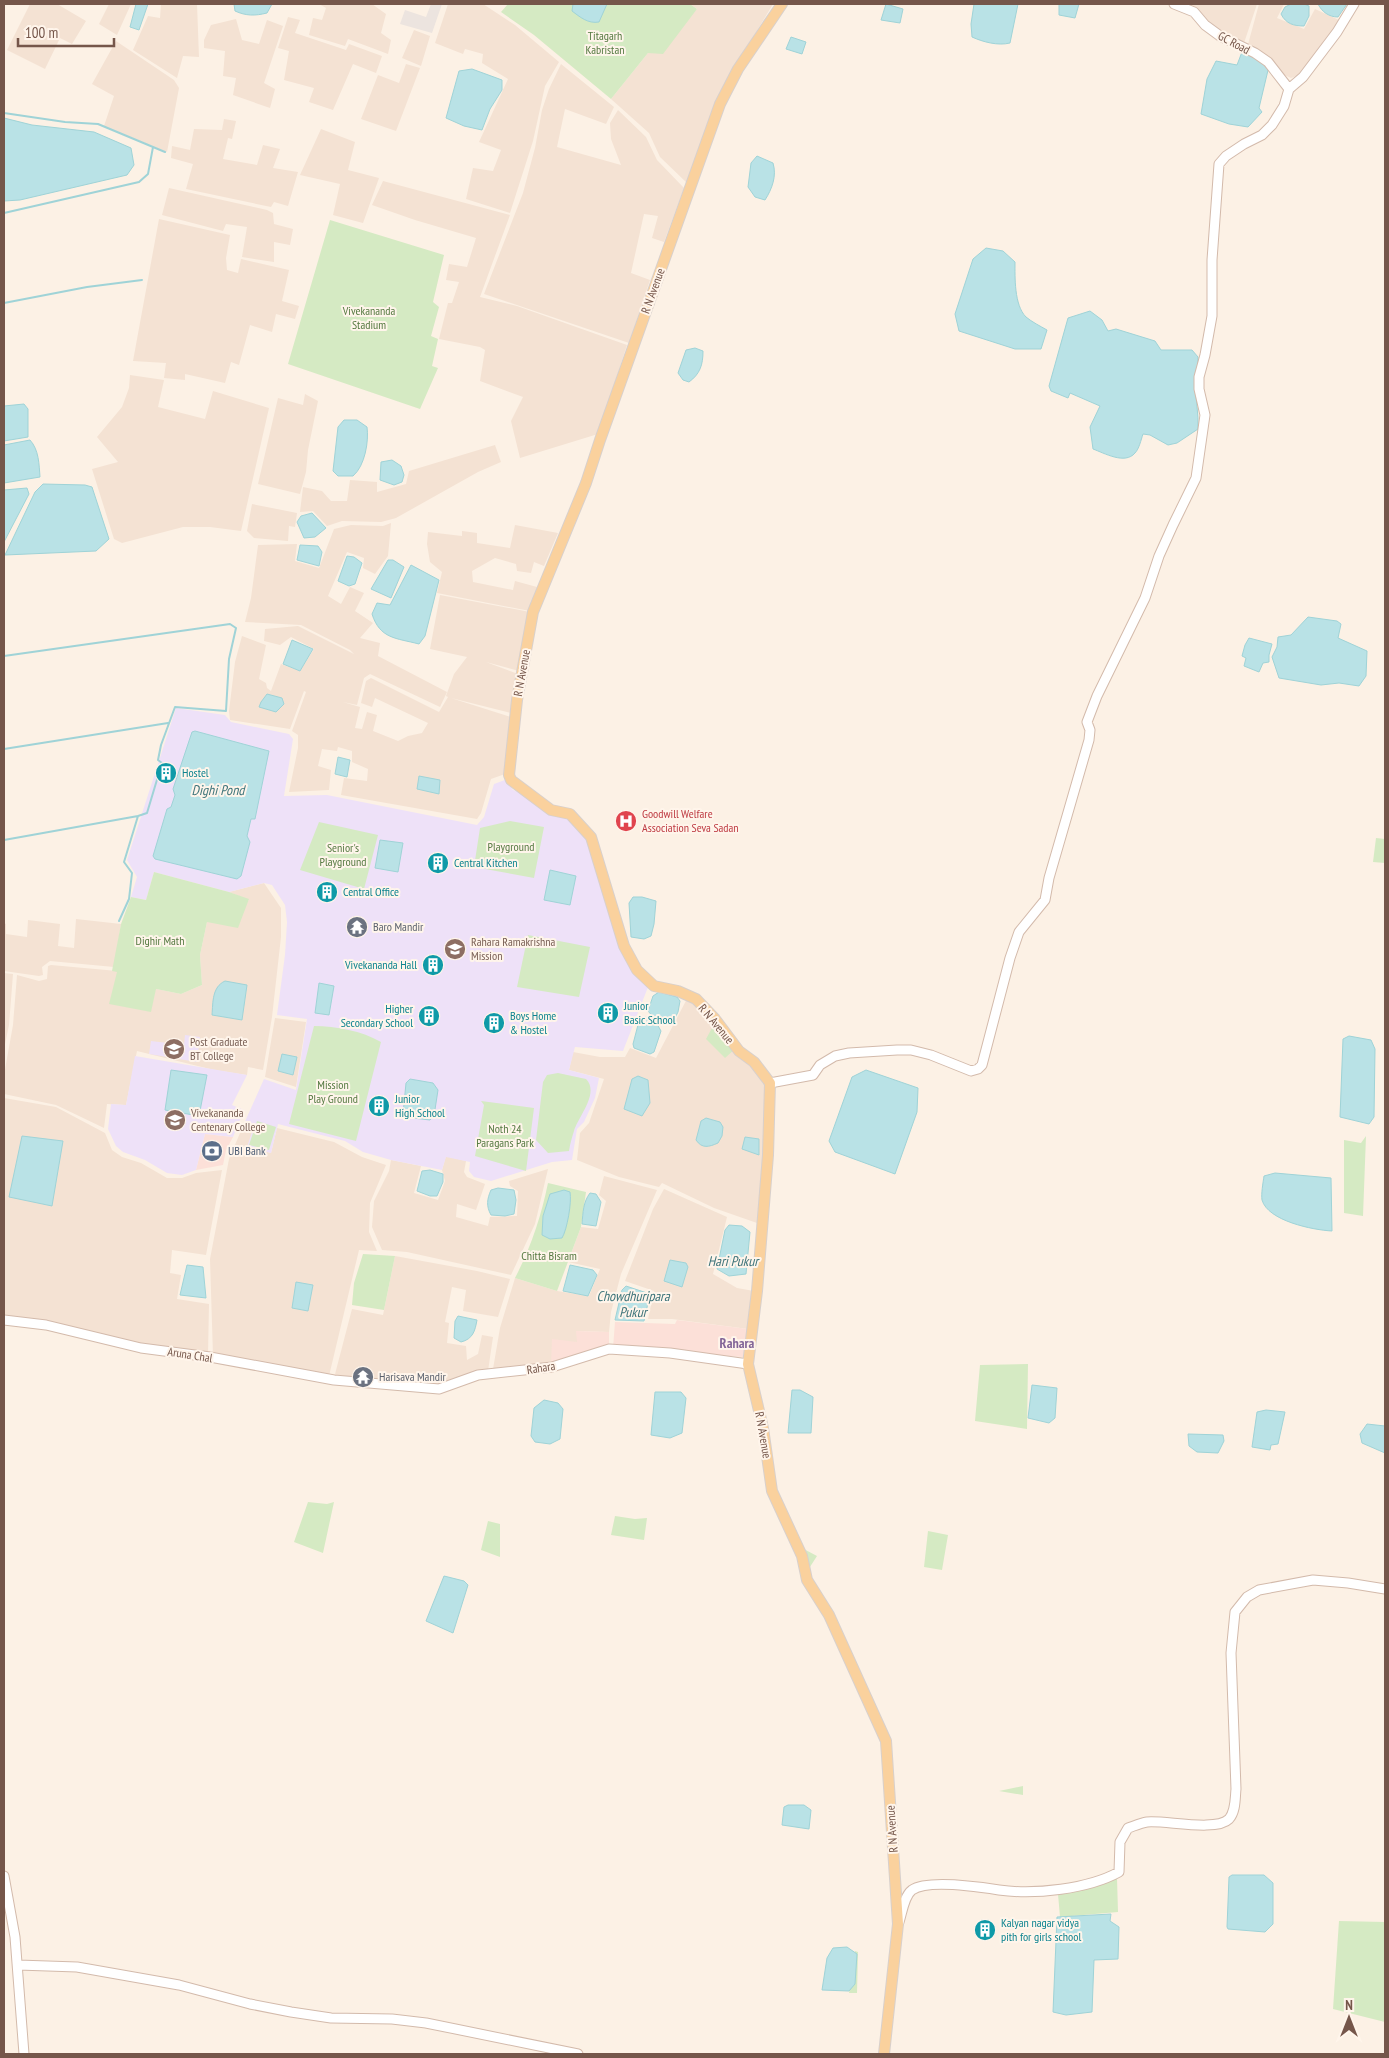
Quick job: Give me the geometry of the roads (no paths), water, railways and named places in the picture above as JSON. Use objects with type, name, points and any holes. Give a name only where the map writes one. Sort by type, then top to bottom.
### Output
[{"type":"main road","name":"R N Avenue","points":[[782,4],[738,69],[720,104],[600,440],[589,476],[533,612],[518,700],[509,775],[511,780],[551,810],[570,814],[591,837],[624,946],[637,970],[654,986],[678,991],[696,999],[739,1051],[754,1062],[770,1083],[768,1155],[757,1292],[748,1364],[763,1428],[772,1492],[802,1556],[808,1580],[829,1615],[886,1741],[898,1924],[884,2054]]},
{"type":"street","name":"GC Road","points":[[1174,4],[1194,12],[1205,25],[1220,36],[1255,53],[1268,62],[1289,89]]},
{"type":"street","points":[[770,1083],[813,1075],[820,1065],[835,1056],[849,1053],[911,1050],[930,1055],[971,1071],[978,1069],[982,1065],[1010,958],[1019,932],[1045,900],[1049,878],[1089,740],[1090,730],[1087,722],[1096,696],[1145,598],[1159,556],[1196,478],[1205,415],[1199,389],[1199,377],[1212,316],[1212,260],[1219,164],[1228,155],[1262,135],[1272,125],[1284,106],[1289,89],[1303,76],[1337,32],[1354,4]]},
{"type":"street","name":"Aruna Chal","points":[[4,1320],[46,1325],[141,1348],[210,1357],[334,1380]]},
{"type":"street","name":"Rahara","points":[[334,1380],[438,1389],[478,1375],[552,1367],[609,1349],[670,1353],[748,1364]]},
{"type":"street","points":[[898,1924],[906,1899],[912,1890],[932,1884],[981,1886],[1000,1890],[1056,1891],[1108,1878],[1119,1872],[1120,1842],[1128,1828],[1146,1822],[1207,1825],[1221,1824],[1229,1819],[1234,1809],[1236,1789],[1231,1653],[1236,1612],[1239,1607],[1248,1597],[1259,1590],[1313,1580],[1385,1589]]},
{"type":"street","points":[[4,1876],[15,1937],[24,2054]]},
{"type":"street","points":[[18,1965],[77,1967],[178,1985],[250,2004],[290,2012],[330,2018],[392,2019],[426,2023],[578,2054]]},
{"type":"water","points":[[136,4],[148,4],[139,30],[130,27]]},
{"type":"water","points":[[234,4],[272,4],[267,13],[247,15],[235,11]]},
{"type":"water","points":[[573,4],[607,4],[599,22],[591,22],[572,11]]},
{"type":"water","points":[[886,4],[903,9],[900,23],[881,20]]},
{"type":"water","points":[[974,4],[1018,4],[1010,43],[991,43],[972,37],[971,24]]},
{"type":"water","points":[[1059,4],[1079,4],[1075,18],[1059,15]]},
{"type":"water","points":[[1291,4],[1309,6],[1309,16],[1304,26],[1291,24],[1281,14],[1285,7]]},
{"type":"water","points":[[1318,4],[1347,4],[1338,17],[1326,13]]},
{"type":"water","points":[[791,37],[806,42],[802,54],[786,49]]},
{"type":"water","points":[[1242,52],[1247,52],[1269,66],[1259,108],[1262,112],[1248,127],[1229,124],[1201,114],[1207,79],[1216,61],[1237,65]]},
{"type":"water","points":[[472,69],[502,80],[502,90],[490,109],[482,130],[464,126],[446,118],[459,71]]},
{"type":"water","points":[[4,118],[32,125],[94,132],[131,148],[134,165],[127,175],[20,200],[4,201]]},
{"type":"water","points":[[757,156],[773,163],[774,168],[773,182],[765,200],[755,197],[748,187],[751,163]]},
{"type":"water","points":[[986,248],[1003,251],[1015,262],[1016,291],[1022,312],[1028,319],[1047,330],[1041,349],[1015,349],[959,331],[955,314],[973,259]]},
{"type":"water","points":[[1090,311],[1102,320],[1108,331],[1116,329],[1155,341],[1161,350],[1192,350],[1198,357],[1196,390],[1198,429],[1177,443],[1168,445],[1150,435],[1143,434],[1136,451],[1126,458],[1114,457],[1093,449],[1090,427],[1100,406],[1070,393],[1068,398],[1051,391],[1049,386],[1068,318]]},
{"type":"water","points":[[695,348],[703,351],[702,361],[700,369],[689,382],[683,380],[678,373],[686,350]]},
{"type":"water","points":[[24,404],[28,409],[28,437],[4,441],[4,406]]},
{"type":"water","points":[[344,420],[357,420],[367,427],[363,460],[353,476],[338,476],[333,471],[338,427]]},
{"type":"water","points":[[30,440],[37,453],[40,477],[4,483],[4,445]]},
{"type":"water","points":[[392,460],[401,466],[404,475],[402,482],[394,485],[380,480],[381,462]]},
{"type":"water","points":[[43,484],[85,485],[92,487],[109,539],[96,551],[5,555],[35,492]]},
{"type":"water","points":[[27,488],[29,494],[4,542],[4,490]]},
{"type":"water","points":[[312,513],[326,528],[315,537],[304,538],[297,522],[301,516]]},
{"type":"water","points":[[300,545],[318,546],[322,552],[319,566],[297,560]]},
{"type":"water","points":[[347,556],[354,557],[362,563],[355,584],[349,586],[338,581]]},
{"type":"water","points":[[388,560],[393,560],[404,567],[391,598],[371,589]]},
{"type":"water","points":[[411,565],[439,580],[425,636],[419,644],[384,633],[375,622],[372,614],[377,603],[390,605]]},
{"type":"water","points":[[1308,617],[1337,621],[1341,624],[1338,638],[1367,651],[1366,676],[1359,686],[1339,683],[1321,685],[1279,678],[1272,657],[1277,647],[1278,637],[1291,635]]},
{"type":"water","points":[[1249,638],[1272,644],[1269,662],[1263,663],[1259,672],[1244,666],[1246,658],[1242,656]]},
{"type":"water","points":[[292,640],[313,649],[300,671],[283,664]]},
{"type":"water","points":[[267,694],[282,698],[284,704],[276,712],[259,707]]},
{"type":"water","name":"Dighi Pond","points":[[195,731],[269,751],[255,819],[251,819],[247,836],[250,842],[241,876],[237,879],[155,859],[153,856],[167,809],[171,807],[175,795],[173,789],[192,732]]},
{"type":"water","points":[[338,757],[350,760],[347,777],[335,774]]},
{"type":"water","points":[[419,776],[440,780],[439,794],[417,789]]},
{"type":"water","points":[[380,840],[403,843],[398,872],[375,868]]},
{"type":"water","points":[[550,870],[576,876],[570,905],[544,900]]},
{"type":"water","points":[[633,897],[642,897],[656,901],[651,936],[644,939],[631,937],[629,903]]},
{"type":"water","points":[[225,981],[247,985],[242,1020],[212,1015],[215,991]]},
{"type":"water","points":[[319,983],[334,986],[329,1015],[315,1013]]},
{"type":"water","points":[[659,992],[677,997],[680,1001],[674,1020],[659,1020],[648,1011],[653,996]]},
{"type":"water","points":[[645,1017],[656,1022],[661,1031],[654,1052],[650,1054],[634,1048],[633,1044],[639,1021]]},
{"type":"water","points":[[1349,1036],[1371,1040],[1375,1049],[1374,1117],[1369,1124],[1340,1117],[1343,1039]]},
{"type":"water","points":[[282,1054],[297,1057],[293,1075],[278,1071]]},
{"type":"water","points":[[171,1070],[207,1075],[199,1116],[165,1110]]},
{"type":"water","points":[[866,1070],[918,1088],[917,1112],[895,1174],[835,1152],[829,1141],[852,1077]]},
{"type":"water","points":[[638,1076],[648,1080],[650,1103],[642,1116],[624,1109],[632,1079]]},
{"type":"water","points":[[410,1079],[433,1083],[438,1090],[434,1116],[430,1120],[405,1117],[403,1114],[406,1083]]},
{"type":"water","points":[[706,1118],[720,1122],[723,1127],[722,1136],[718,1143],[706,1146],[701,1145],[696,1140],[701,1121]]},
{"type":"water","points":[[22,1136],[63,1141],[52,1206],[9,1197]]},
{"type":"water","points":[[745,1137],[759,1139],[759,1155],[742,1149]]},
{"type":"water","points":[[430,1170],[443,1174],[443,1182],[437,1196],[430,1196],[417,1191],[422,1171]]},
{"type":"water","points":[[1275,1173],[1331,1178],[1332,1231],[1314,1229],[1292,1223],[1273,1214],[1266,1207],[1262,1200],[1264,1176]]},
{"type":"water","points":[[498,1188],[514,1190],[516,1200],[514,1214],[505,1216],[491,1215],[489,1212],[488,1202],[491,1190]]},
{"type":"water","points":[[564,1190],[570,1192],[570,1209],[566,1229],[562,1238],[550,1239],[542,1235],[543,1216],[550,1194]]},
{"type":"water","points":[[590,1193],[596,1194],[601,1202],[596,1226],[582,1224],[585,1204]]},
{"type":"water","name":"Hari Pukur","points":[[729,1225],[742,1226],[750,1232],[746,1274],[729,1276],[717,1269],[725,1230]]},
{"type":"water","points":[[670,1260],[686,1263],[688,1267],[682,1287],[664,1281]]},
{"type":"water","points":[[187,1265],[203,1267],[206,1298],[180,1295]]},
{"type":"water","points":[[570,1265],[593,1270],[597,1275],[588,1296],[563,1291]]},
{"type":"water","points":[[296,1282],[313,1285],[308,1311],[292,1308]]},
{"type":"water","name":"Chowdhuripara Pukur","points":[[626,1286],[650,1294],[644,1321],[615,1320],[622,1290]]},
{"type":"water","points":[[458,1316],[477,1320],[473,1334],[461,1342],[454,1338],[455,1321]]},
{"type":"water","points":[[1032,1385],[1057,1388],[1055,1418],[1049,1423],[1028,1418]]},
{"type":"water","points":[[792,1390],[800,1390],[813,1397],[811,1433],[788,1433]]},
{"type":"water","points":[[655,1392],[681,1392],[686,1398],[682,1433],[670,1438],[651,1435]]},
{"type":"water","points":[[544,1400],[558,1403],[563,1409],[560,1439],[550,1444],[535,1442],[531,1436],[534,1408]]},
{"type":"water","points":[[1266,1410],[1285,1412],[1278,1444],[1271,1445],[1270,1450],[1252,1447],[1257,1412]]},
{"type":"water","points":[[1367,1424],[1385,1426],[1385,1453],[1362,1443],[1360,1434]]},
{"type":"water","points":[[1188,1434],[1223,1435],[1224,1441],[1218,1453],[1197,1452],[1189,1446]]},
{"type":"water","points":[[444,1576],[464,1581],[468,1585],[453,1633],[426,1621]]},
{"type":"water","points":[[788,1805],[804,1805],[811,1810],[809,1829],[782,1825],[784,1807]]},
{"type":"water","points":[[1232,1875],[1264,1875],[1273,1883],[1273,1924],[1265,1932],[1228,1929],[1229,1877]]},
{"type":"water","points":[[1111,1914],[1110,1921],[1119,1927],[1118,1959],[1094,1960],[1092,2012],[1066,2015],[1053,2012],[1057,1917]]},
{"type":"water","points":[[847,1947],[857,1954],[855,1984],[849,1991],[822,1990],[827,1958],[833,1948]]},
{"type":"waterway","points":[[4,113],[65,122],[98,124],[165,152]]},
{"type":"waterway","points":[[4,213],[139,182],[148,174],[153,147]]},
{"type":"waterway","points":[[4,303],[87,287],[142,280]]},
{"type":"waterway","points":[[4,656],[230,624],[236,628],[229,659],[226,711],[175,707],[161,745],[158,760],[162,763],[147,813],[138,816],[124,862],[132,873],[129,899],[119,921]]},
{"type":"waterway","points":[[4,749],[168,723]]},
{"type":"waterway","points":[[4,840],[138,816]]},
{"type":"place","name":"Hostel","points":[[166,773]]},
{"type":"place","name":"Goodwill Welfare Association Seva Sadan","points":[[626,821]]},
{"type":"place","name":"Central Kitchen","points":[[438,863]]},
{"type":"place","name":"Central Office","points":[[327,892]]},
{"type":"place","name":"Baro Mandir","points":[[357,927]]},
{"type":"place","name":"Rahara Ramakrishna Mission","points":[[455,949]]},
{"type":"place","name":"Vivekananda Hall","points":[[433,965]]},
{"type":"place","name":"Junior Basic School","points":[[608,1013]]},
{"type":"place","name":"Higher Secondary School","points":[[429,1016]]},
{"type":"place","name":"Boys Home & Hostel","points":[[494,1023]]},
{"type":"place","name":"Post Graduate BT College","points":[[174,1049]]},
{"type":"place","name":"Junior High School","points":[[379,1106]]},
{"type":"place","name":"Vivekananda Centenary College","points":[[175,1120]]},
{"type":"place","name":"UBI Bank","points":[[212,1151]]},
{"type":"place","name":"Harisava Mandir","points":[[363,1377]]},
{"type":"place","name":"Kalyan nagar vidya pith for girls school","points":[[985,1930]]},
{"type":"district","name":"Rahara","points":[[737,1343]]},
{"type":"park label","name":"Titagarh Kabristan","points":[[605,43]]},
{"type":"park label","name":"Vivekananda Stadium","points":[[369,318]]},
{"type":"park label","name":"Playground","points":[[511,847]]},
{"type":"park label","name":"Senior's Playground","points":[[343,855]]},
{"type":"park label","name":"Dighir Math","points":[[160,941]]},
{"type":"park label","name":"Mission Play Ground","points":[[333,1092]]},
{"type":"park label","name":"Noth 24 Paragans Park","points":[[505,1136]]},
{"type":"park label","name":"Chitta Bisram","points":[[549,1256]]}]
